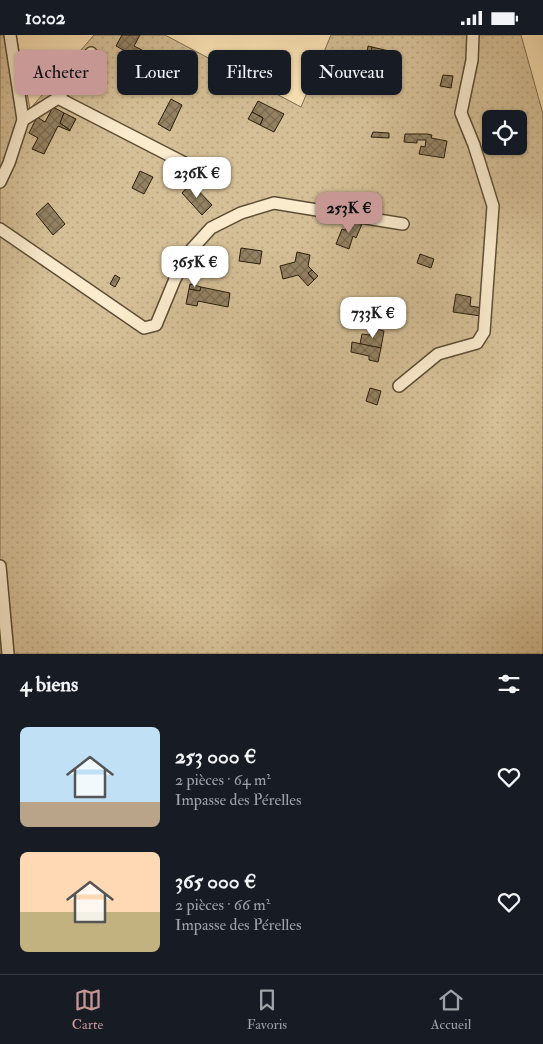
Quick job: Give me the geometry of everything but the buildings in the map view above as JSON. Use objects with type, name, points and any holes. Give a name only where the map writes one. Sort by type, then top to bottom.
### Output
[{"type":"street","points":[[0,182],[9,163],[23,120],[10,35]]},
{"type":"street","points":[[399,386],[438,354],[477,343],[484,332],[493,205],[474,145],[461,113],[472,60],[473,35]]},
{"type":"street","points":[[23,120],[60,95]]},
{"type":"street","points":[[58,98],[196,169]]},
{"type":"street","points":[[0,229],[144,328],[156,325],[175,279],[191,251],[211,228],[241,213],[274,203],[403,224]]},
{"type":"street","points":[[0,566],[8,654]]},
{"type":"shaded area","points":[[0,35],[16,35],[19,50],[15,50],[15,95],[27,95],[30,109],[42,95],[107,95],[107,50],[81,50],[94,35],[165,35],[193,50],[117,50],[117,95],[198,95],[198,52],[208,58],[208,95],[278,95],[301,107],[306,95],[402,95],[402,50],[325,50],[331,35],[521,35],[543,114],[543,654],[0,654]]}]
